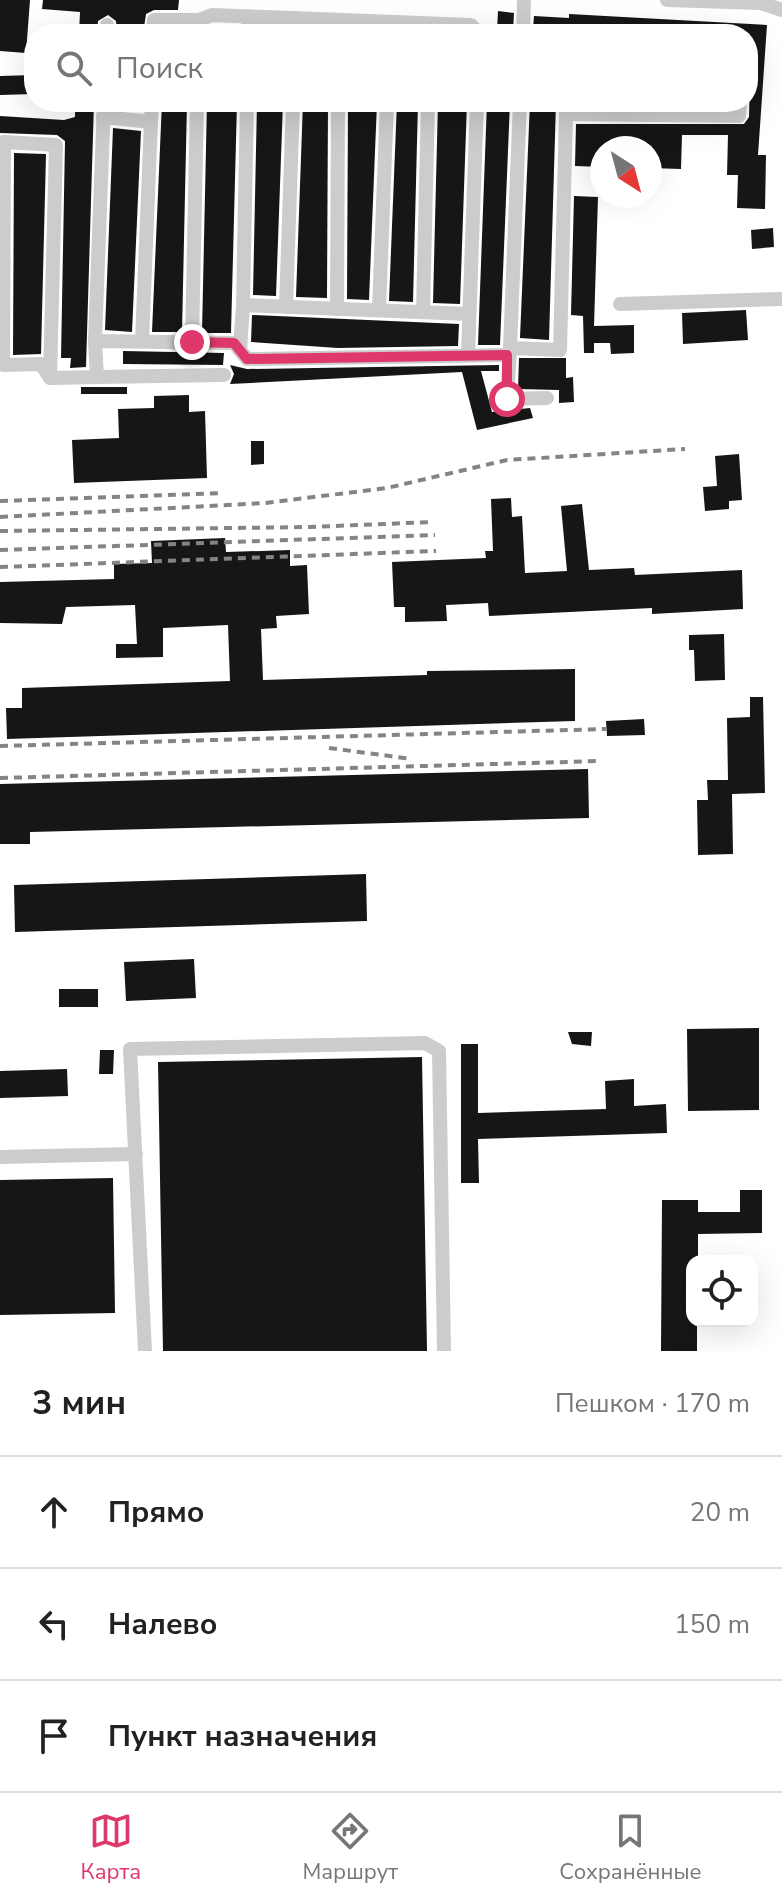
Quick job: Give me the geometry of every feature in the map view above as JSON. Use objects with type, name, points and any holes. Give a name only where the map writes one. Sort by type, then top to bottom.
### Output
[{"type":"lane","points":[[523,24],[524,0]]},
{"type":"lane","points":[[667,0],[761,3],[782,10]]},
{"type":"lane","points":[[202,24],[212,15],[295,18],[324,24]]},
{"type":"lane","points":[[248,16],[248,24]]},
{"type":"lane","points":[[295,18],[295,24]]},
{"type":"lane","points":[[154,24],[154,20],[180,24]]},
{"type":"lane","points":[[97,377],[95,341],[104,112]]},
{"type":"lane","points":[[112,112],[151,122]]},
{"type":"lane","points":[[142,341],[152,112]]},
{"type":"lane","points":[[192,342],[197,112]]},
{"type":"lane","points":[[240,350],[247,112]]},
{"type":"lane","points":[[286,307],[293,112]]},
{"type":"lane","points":[[337,309],[338,112]]},
{"type":"lane","points":[[379,310],[387,112]]},
{"type":"lane","points":[[423,312],[428,112]]},
{"type":"lane","points":[[468,355],[477,112]]},
{"type":"lane","points":[[520,112],[507,399],[547,398]]},
{"type":"lane","points":[[95,341],[234,343],[247,359],[560,350],[566,112]]},
{"type":"lane","points":[[652,112],[739,116],[739,112]]},
{"type":"lane","points":[[4,142],[56,145],[50,378],[41,364],[3,365],[4,142]]},
{"type":"lane","points":[[620,304],[782,299]]},
{"type":"lane","points":[[243,305],[469,314]]},
{"type":"lane","points":[[50,378],[224,375]]},
{"type":"lane","points":[[145,1351],[130,1049],[425,1043],[439,1051],[444,1351]]},
{"type":"lane","points":[[0,1157],[136,1154]]},
{"type":"building","points":[[0,0],[30,0],[28,24],[24,24],[24,53],[0,51]]},
{"type":"building","points":[[43,0],[179,0],[178,10],[154,10],[146,14],[144,24],[116,24],[108,15],[98,24],[79,24],[80,12],[42,9]]},
{"type":"building","points":[[498,11],[514,13],[513,24],[497,24]]},
{"type":"building","points":[[569,14],[749,24],[533,24],[534,16],[569,18]]},
{"type":"building","points":[[758,24],[767,25],[758,155],[766,155],[765,209],[737,208],[738,175],[727,175],[728,135],[682,135],[681,169],[662,168],[662,136],[590,136],[590,167],[575,166],[576,124],[744,124],[749,112],[758,112]]},
{"type":"building","points":[[24,75],[24,94],[0,95],[0,76]]},
{"type":"building","points":[[75,112],[94,112],[86,367],[70,368],[71,358],[61,358],[65,141],[57,135],[0,133],[0,116],[64,120],[75,117]]},
{"type":"building","points":[[162,112],[187,112],[182,332],[152,332]]},
{"type":"building","points":[[207,112],[237,112],[231,333],[202,333]]},
{"type":"building","points":[[257,112],[283,112],[276,296],[253,295]]},
{"type":"building","points":[[303,112],[328,112],[327,298],[296,297]]},
{"type":"building","points":[[348,112],[377,112],[369,300],[347,299]]},
{"type":"building","points":[[397,112],[418,112],[413,302],[389,301]]},
{"type":"building","points":[[438,112],[467,112],[460,304],[433,303]]},
{"type":"building","points":[[487,112],[510,112],[500,345],[478,345]]},
{"type":"building","points":[[530,112],[556,112],[549,340],[520,338]]},
{"type":"building","points":[[113,128],[141,131],[132,332],[105,330]]},
{"type":"building","points":[[14,153],[46,154],[41,354],[13,355]]},
{"type":"building","points":[[574,196],[590,197],[590,208],[598,208],[594,326],[634,325],[634,353],[611,354],[610,343],[594,343],[594,353],[584,353],[583,316],[571,315]]},
{"type":"building","points":[[773,228],[774,247],[752,249],[751,230]]},
{"type":"building","points":[[746,310],[748,340],[683,344],[682,313]]},
{"type":"building","points":[[252,315],[459,324],[458,346],[338,348],[251,342]]},
{"type":"building","points":[[123,351],[224,353],[223,365],[123,364]]},
{"type":"building","points":[[519,358],[566,358],[566,378],[573,377],[574,402],[559,403],[559,390],[518,389]]},
{"type":"building","points":[[230,365],[247,369],[499,365],[499,371],[481,371],[492,412],[530,408],[533,418],[477,430],[462,372],[230,384],[234,374]]},
{"type":"building","points":[[81,387],[127,387],[127,394],[81,394]]},
{"type":"building","points":[[189,395],[189,412],[205,411],[207,478],[74,483],[72,440],[119,438],[118,409],[154,408],[154,396]]},
{"type":"building","points":[[251,441],[264,441],[264,464],[251,465]]},
{"type":"building","points":[[739,454],[742,500],[729,501],[729,509],[705,511],[703,487],[717,486],[715,456]]},
{"type":"building","points":[[511,498],[512,517],[522,516],[525,573],[567,571],[561,506],[582,504],[589,570],[634,568],[635,575],[742,570],[743,609],[652,614],[652,608],[489,616],[488,603],[446,605],[447,621],[405,622],[405,607],[394,607],[392,562],[486,558],[485,551],[493,551],[491,499]]},
{"type":"building","points":[[225,538],[226,552],[290,550],[290,566],[307,565],[309,614],[276,616],[277,628],[261,629],[263,680],[427,675],[427,671],[575,669],[575,721],[7,739],[6,708],[22,708],[22,688],[230,681],[228,625],[163,628],[163,657],[116,658],[116,644],[137,644],[135,605],[66,607],[62,624],[0,623],[0,582],[114,579],[114,564],[152,563],[151,541]]},
{"type":"building","points":[[724,634],[725,680],[695,681],[694,650],[689,650],[689,635]]},
{"type":"building","points":[[750,697],[763,697],[765,793],[732,794],[733,854],[698,855],[697,800],[708,800],[707,780],[728,780],[727,718],[750,717]]},
{"type":"building","points":[[644,719],[645,735],[607,736],[606,721]]},
{"type":"building","points":[[588,769],[589,818],[30,832],[30,844],[0,844],[0,784]]},
{"type":"building","points":[[366,874],[367,921],[15,932],[14,885]]},
{"type":"building","points":[[194,959],[196,998],[126,1001],[124,962]]},
{"type":"building","points":[[59,989],[98,989],[98,1007],[59,1007]]},
{"type":"building","points":[[759,1028],[759,1110],[688,1111],[687,1029]]},
{"type":"building","points":[[568,1032],[592,1032],[591,1046],[572,1044]]},
{"type":"building","points":[[461,1044],[478,1044],[478,1113],[606,1109],[605,1081],[634,1079],[634,1106],[666,1104],[667,1133],[478,1139],[479,1183],[461,1183]]},
{"type":"building","points":[[100,1050],[114,1050],[113,1074],[99,1074]]},
{"type":"building","points":[[422,1057],[427,1351],[163,1351],[158,1062]]},
{"type":"building","points":[[67,1069],[68,1096],[0,1098],[0,1071]]},
{"type":"building","points":[[113,1178],[115,1313],[0,1315],[0,1180]]},
{"type":"building","points":[[740,1190],[762,1190],[762,1233],[698,1234],[698,1255],[686,1255],[686,1327],[697,1327],[697,1351],[661,1351],[662,1200],[698,1200],[698,1212],[740,1212]]},
{"type":"railway","points":[[0,517],[265,503],[387,488],[507,460],[685,449]]},
{"type":"railway","points":[[0,501],[222,493]]},
{"type":"railway","points":[[0,531],[310,527],[433,522]]},
{"type":"railway","points":[[0,550],[435,535]]},
{"type":"railway","points":[[0,567],[436,551]]},
{"type":"railway","points":[[0,746],[606,729]]},
{"type":"railway","points":[[329,748],[412,759]]},
{"type":"railway","points":[[0,778],[600,761]]},
{"type":"route","points":[[192,342],[234,343],[247,359],[507,355],[507,399]]}]
